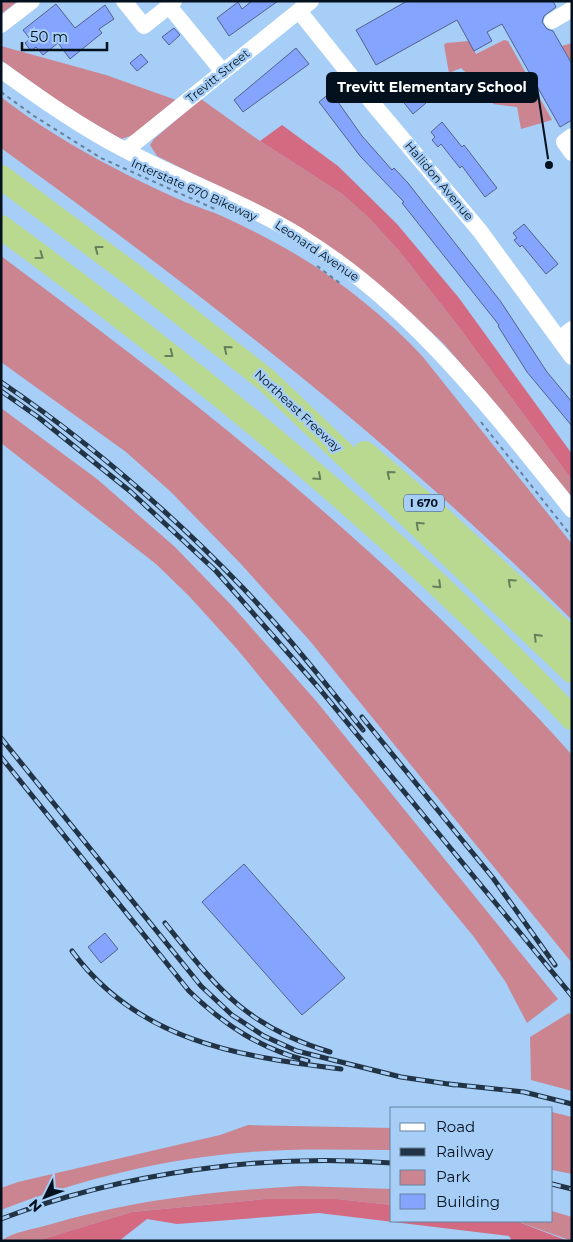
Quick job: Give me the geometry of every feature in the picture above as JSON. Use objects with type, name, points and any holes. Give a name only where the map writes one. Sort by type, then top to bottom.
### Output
[{"type":"highway","name":"Northeast Freeway","points":[[1,178],[133,275],[265,379],[572,671]]},
{"type":"highway","points":[[1,227],[124,318],[281,444],[434,581],[572,718]]},
{"type":"highway","name":"I 670","points":[[265,379],[377,464],[436,514],[572,640]]},
{"type":"highway","points":[[539,684],[572,725]]},
{"type":"street","points":[[1,26],[32,1]]},
{"type":"street","points":[[124,1],[144,26],[172,3],[223,72]]},
{"type":"street","name":"Trevitt Street","points":[[126,150],[305,6]]},
{"type":"street","name":"Hallidon Avenue","points":[[305,6],[374,105],[480,231],[572,357]]},
{"type":"street","points":[[552,21],[572,10]]},
{"type":"street","name":"Leonard Avenue","points":[[1,70],[52,107],[126,150],[269,218],[326,254],[385,299],[414,324],[455,368],[572,510]]},
{"type":"street","points":[[572,136],[564,142],[572,153]]},
{"type":"street","points":[[558,339],[572,329]]},
{"type":"path","name":"Interstate 670 Bikeway","points":[[1,92],[34,116],[100,158],[220,211]]},
{"type":"path","points":[[311,261],[348,289]]},
{"type":"path","points":[[476,416],[572,537]]},
{"type":"green space","points":[[1,1],[18,1],[1,14]]},
{"type":"green space","points":[[504,40],[508,41],[552,120],[521,129],[517,107],[493,104],[496,91],[476,82],[461,68],[449,73],[444,45],[446,43],[469,41],[476,54]]},
{"type":"green space","points":[[572,43],[572,64],[562,46]]},
{"type":"green space","points":[[1,46],[106,75],[176,100],[133,135],[121,139],[69,109],[1,60]]},
{"type":"green space","points":[[1,97],[22,113],[90,155],[185,202],[233,221],[288,250],[348,289],[395,329],[423,357],[572,544],[572,620],[437,493],[296,373],[150,258],[1,148]]},
{"type":"green space","points":[[201,99],[260,141],[342,194],[369,218],[399,251],[455,322],[572,480],[572,499],[503,412],[443,343],[409,311],[258,206],[157,156],[150,145],[154,139]]},
{"type":"green space","points":[[1,256],[182,394],[356,540],[467,645],[572,755],[572,963],[310,641],[241,564],[171,492],[126,452],[1,362]]},
{"type":"green space","points":[[1,408],[97,479],[175,547],[234,608],[317,702],[558,999],[527,1023],[505,981],[474,937],[237,649],[189,596],[156,564],[1,443]]},
{"type":"green space","points":[[569,1013],[572,1016],[572,1091],[531,1080],[530,1037]]},
{"type":"green space","points":[[553,1112],[572,1117],[572,1174],[553,1170]]},
{"type":"green space","points":[[248,1125],[390,1128],[390,1150],[269,1151],[188,1159],[93,1180],[1,1210],[1,1188],[18,1182],[220,1135]]},
{"type":"green space","points":[[301,1186],[390,1189],[390,1205],[337,1199],[265,1199],[132,1212],[36,1241],[1,1241],[23,1231],[110,1209],[173,1198]]},
{"type":"green space","points":[[553,1211],[572,1217],[572,1241],[519,1222],[553,1222]]},
{"type":"shaded area","points":[[282,125],[338,166],[397,224],[459,298],[572,454],[572,480],[455,322],[399,251],[369,218],[342,194],[260,141]]},
{"type":"shaded area","points":[[265,1199],[337,1199],[390,1205],[390,1222],[319,1213],[177,1224],[147,1219],[119,1241],[36,1241],[132,1212]]},
{"type":"shaded area","points":[[393,1222],[519,1222],[568,1241],[512,1241],[509,1236]]},
{"type":"building","points":[[252,1],[278,1],[229,36],[217,18],[238,2],[242,9]]},
{"type":"building","points":[[407,1],[553,1],[556,7],[544,16],[542,22],[547,29],[553,31],[572,64],[572,120],[560,127],[502,24],[487,32],[492,41],[474,51],[457,20],[376,65],[356,30]]},
{"type":"building","points":[[56,4],[75,28],[105,5],[114,19],[99,29],[102,33],[70,59],[58,43],[43,55],[36,47],[31,51],[25,43],[30,39],[23,30]]},
{"type":"building","points":[[174,28],[180,35],[169,45],[162,37]]},
{"type":"building","points":[[296,48],[309,64],[243,112],[234,100]]},
{"type":"building","points":[[141,54],[148,62],[137,71],[130,63]]},
{"type":"building","points":[[414,88],[426,103],[413,114],[401,99]]},
{"type":"building","points":[[331,92],[362,136],[392,170],[394,168],[408,183],[501,302],[547,372],[572,402],[572,426],[527,372],[499,325],[402,203],[404,202],[360,156],[319,102]]},
{"type":"building","points":[[442,122],[462,147],[464,145],[497,188],[485,197],[462,166],[460,168],[441,144],[438,147],[432,140],[435,137],[431,132]]},
{"type":"building","points":[[524,224],[558,264],[546,274],[522,245],[520,247],[514,240],[517,238],[513,233]]},
{"type":"building","points":[[244,864],[345,978],[302,1015],[202,902]]},
{"type":"building","points":[[105,933],[118,949],[101,963],[88,947]]},
{"type":"railway","points":[[1,382],[66,429],[128,479],[187,532],[274,622],[363,730]]},
{"type":"railway","points":[[1,391],[38,417],[131,492],[216,571],[318,687],[572,996]]},
{"type":"railway","points":[[362,717],[493,878],[555,965]]},
{"type":"railway","points":[[1,738],[201,986],[232,1015],[264,1036],[297,1051],[401,1077],[455,1085]]},
{"type":"railway","points":[[1,757],[189,991],[216,1015],[259,1043],[308,1061]]},
{"type":"railway","points":[[165,923],[218,986],[254,1017],[301,1042],[330,1052]]},
{"type":"railway","points":[[72,951],[98,981],[127,1006],[159,1024],[192,1039],[264,1058],[341,1069]]},
{"type":"railway","points":[[449,1084],[524,1092],[572,1104]]},
{"type":"railway","points":[[1,1219],[95,1189],[143,1178],[193,1170],[293,1161],[390,1163]]},
{"type":"railway","points":[[553,1184],[572,1189]]},
{"type":"place","name":"Trevitt Elementary School","points":[[549,165]]}]
